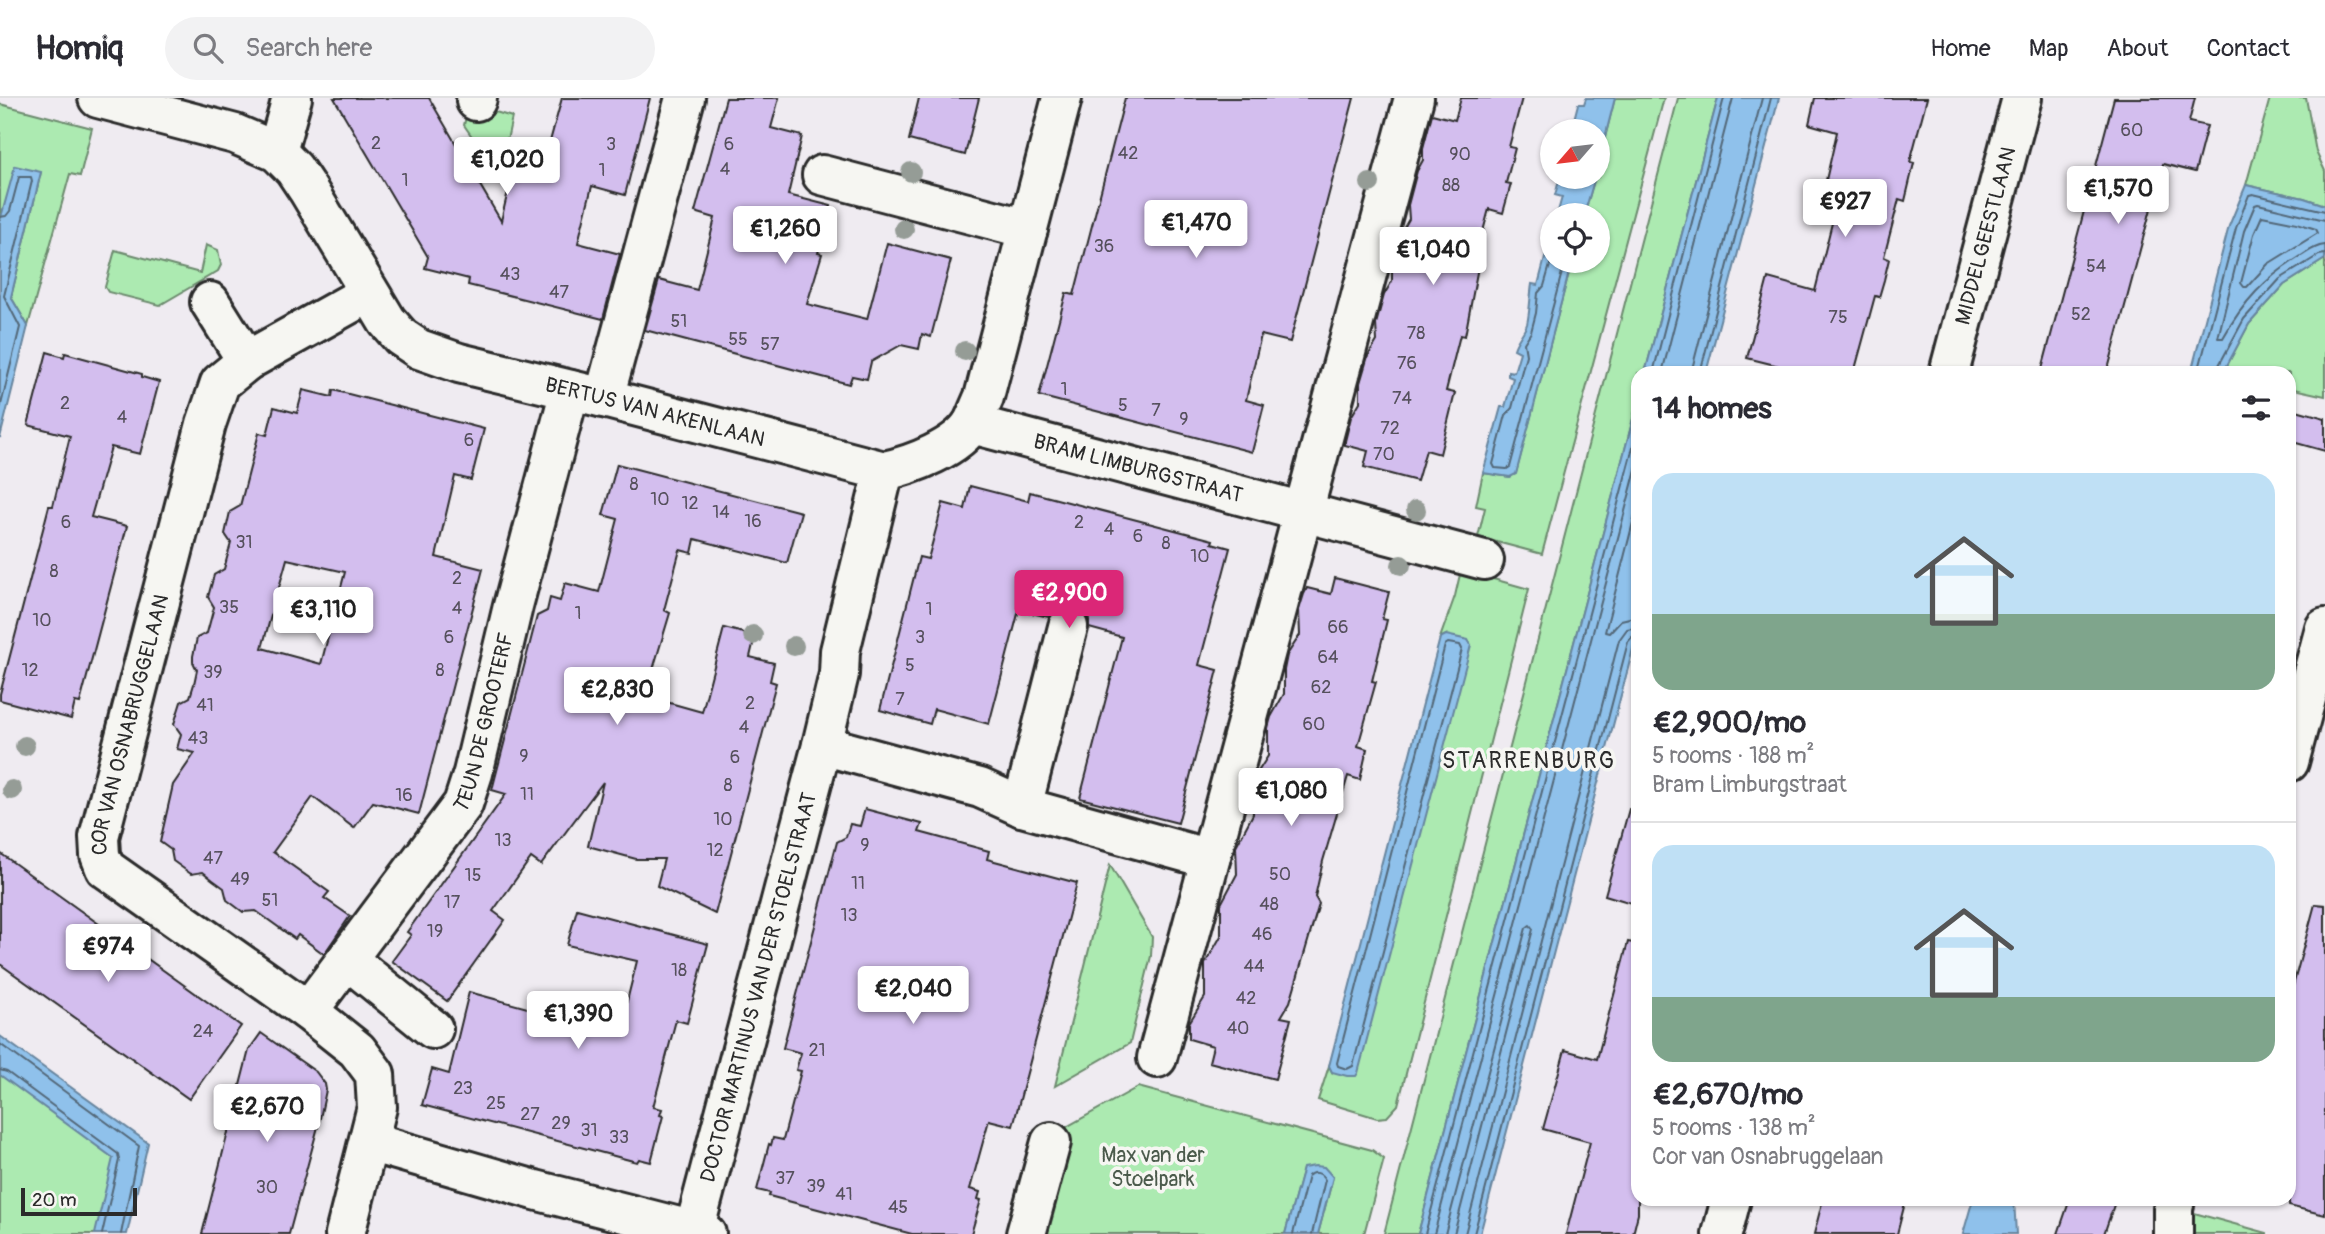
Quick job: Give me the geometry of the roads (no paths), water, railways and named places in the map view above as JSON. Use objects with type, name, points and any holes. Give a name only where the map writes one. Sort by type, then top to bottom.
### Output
[{"type":"street","name":"BERTUS VAN AKENLAAN","points":[[98,98],[235,134],[277,152],[294,169],[308,190],[387,321],[401,337],[419,349],[459,363],[884,471]]},
{"type":"street","points":[[277,152],[292,98]]},
{"type":"street","name":"TEUN DE GROOTERF","points":[[308,1011],[463,804],[473,773],[513,606],[587,394],[685,98]]},
{"type":"street","points":[[884,471],[902,468],[944,449],[972,424],[984,397],[1062,98]]},
{"type":"street","points":[[1157,1058],[1414,98]]},
{"type":"street","name":"MIDDELGEESTLAAN","points":[[1951,366],[2022,98]]},
{"type":"street","points":[[822,175],[1028,229]]},
{"type":"street","name":"COR VAN OSNABRUGGELAAN","points":[[345,1234],[377,1107],[375,1074],[357,1050],[308,1011],[106,868],[100,855],[99,837],[219,383],[247,361],[369,293]]},
{"type":"street","points":[[210,302],[247,361]]},
{"type":"street","name":"BRAM LIMBURGSTRAAT","points":[[972,424],[1484,560]]},
{"type":"street","name":"DOCTOR MARTINUS VAN DER STOELSTRAAT","points":[[369,1142],[535,1190],[700,1232],[822,745],[839,674],[840,651],[884,471]]},
{"type":"street","points":[[1021,807],[1068,627]]},
{"type":"street","points":[[2296,736],[2325,628]]},
{"type":"street","points":[[822,745],[980,788],[1021,807],[1210,859]]},
{"type":"street","points":[[348,960],[433,1029]]},
{"type":"street","points":[[1026,1234],[1051,1142]]},
{"type":"street","points":[[1722,1234],[1729,1206]]},
{"type":"street","points":[[2174,1206],[2174,1234]]},
{"type":"water","points":[[1586,98],[1615,98],[1610,119],[1574,119],[1578,104],[1584,104]]},
{"type":"water","points":[[1718,98],[1779,98],[1708,366],[1647,366]]},
{"type":"water","points":[[15,166],[41,172],[11,297],[28,326],[0,438],[0,221]]},
{"type":"water","points":[[2246,185],[2325,205],[2325,259],[2284,285],[2249,324],[2227,366],[2193,366],[2229,226]]},
{"type":"water","points":[[1557,189],[1592,189],[1587,203],[1560,203],[1562,197],[1555,195]]},
{"type":"water","points":[[1541,273],[1569,273],[1516,474],[1510,477],[1483,473],[1501,407],[1505,407],[1513,378],[1508,376],[1508,371],[1514,372],[1520,352],[1514,349],[1527,324],[1532,284],[1538,285]]},
{"type":"water","points":[[1631,427],[1631,657],[1480,1234],[1418,1234]]},
{"type":"water","points":[[1446,635],[1468,640],[1471,645],[1358,1073],[1356,1076],[1347,1076],[1332,1072],[1329,1066],[1440,638]]},
{"type":"water","points":[[0,1036],[148,1143],[127,1234],[95,1234],[113,1158],[0,1075]]},
{"type":"water","points":[[1324,1167],[1333,1177],[1318,1234],[1285,1234],[1303,1168]]},
{"type":"water","points":[[1971,1206],[2014,1206],[2016,1234],[1963,1234]]},
{"type":"district","name":"STARRENBURG","points":[[1529,760]]},
{"type":"park label","name":"Max van der Stoelpark","points":[[1153,1167]]}]
